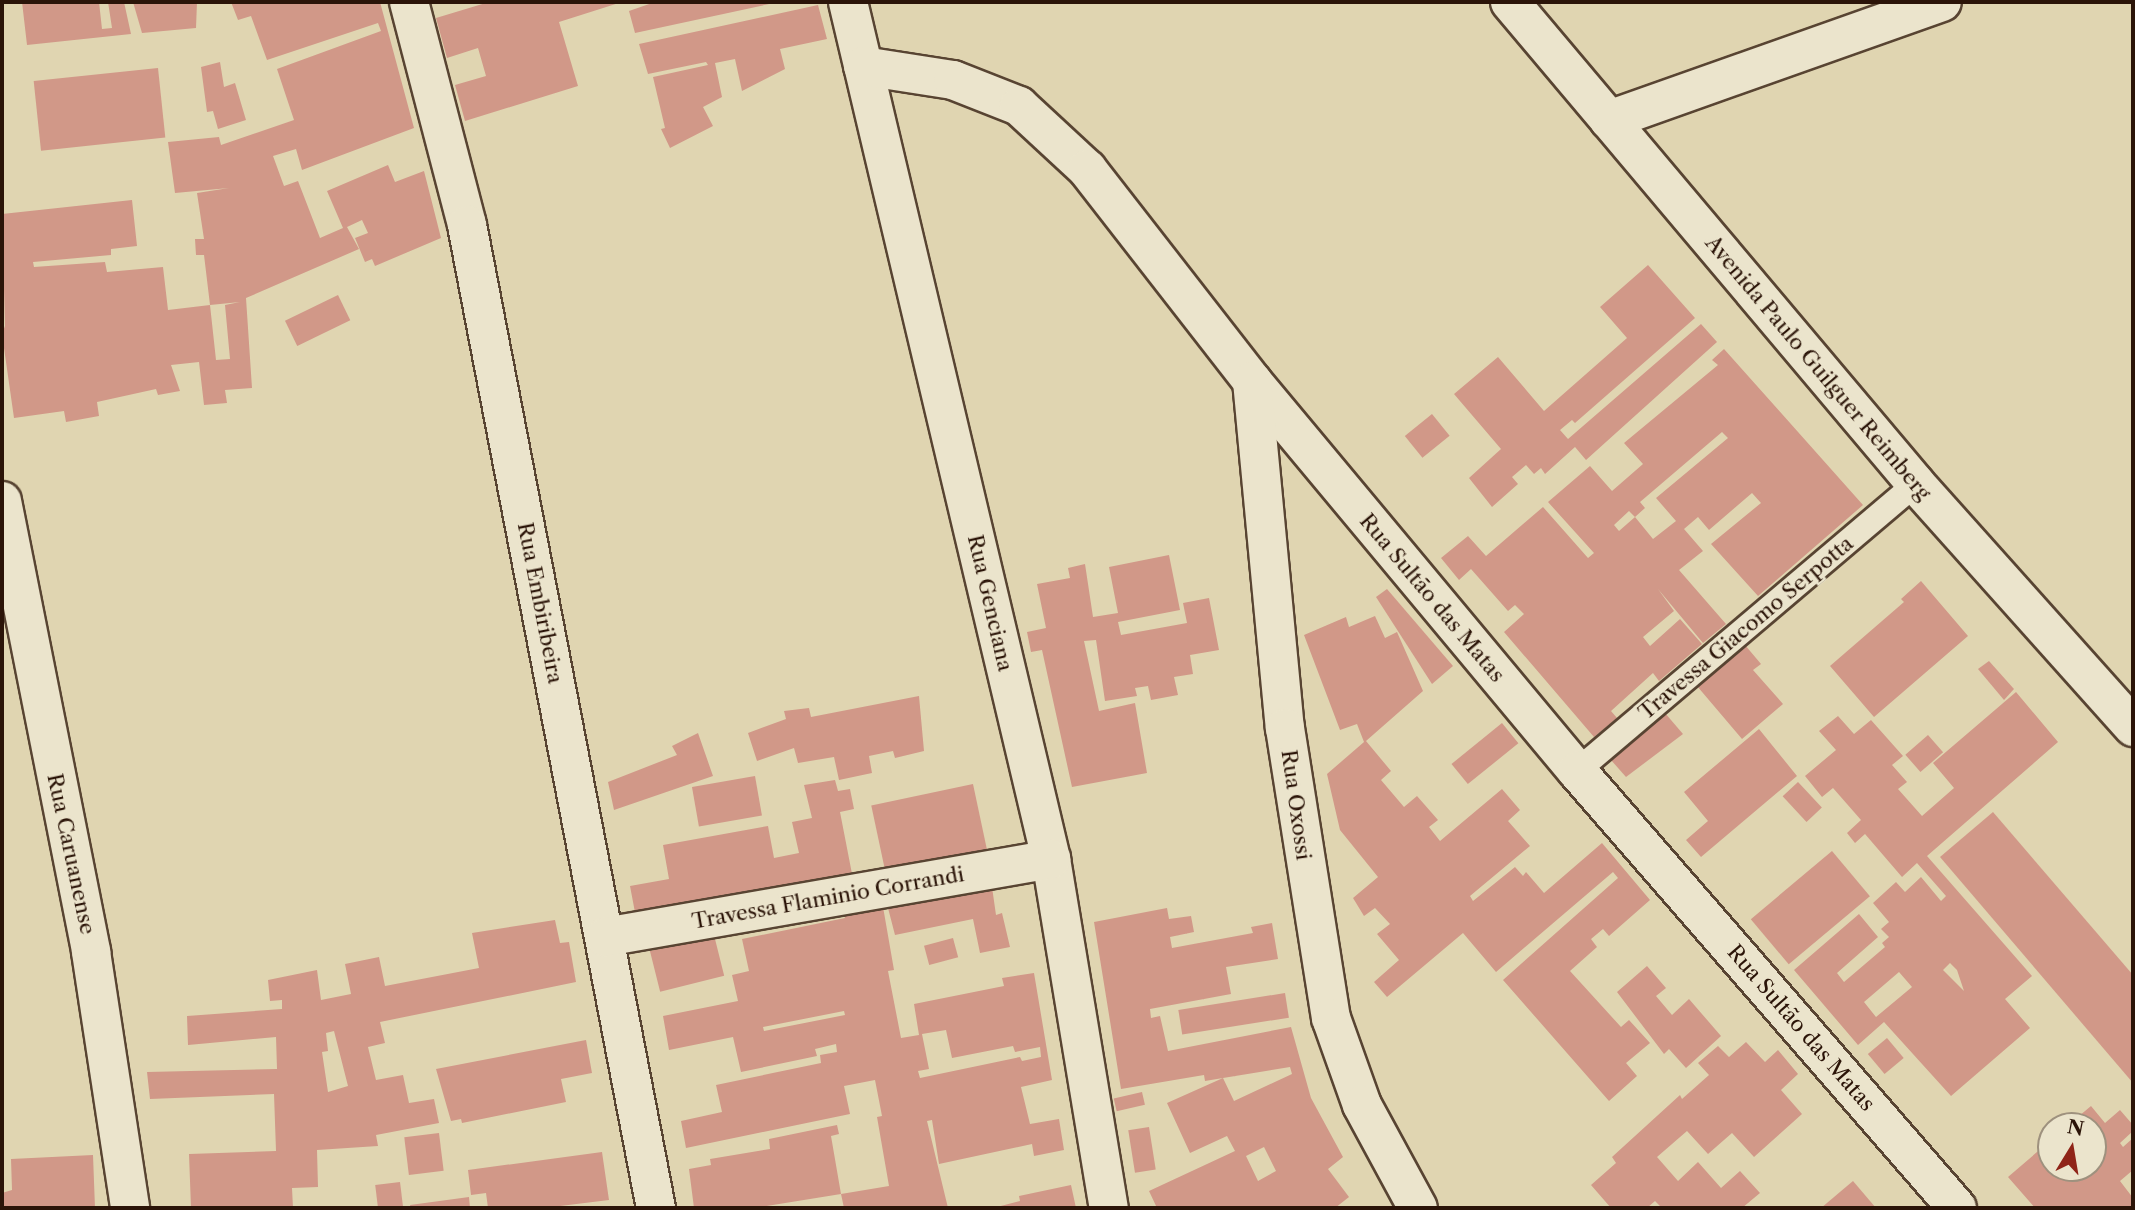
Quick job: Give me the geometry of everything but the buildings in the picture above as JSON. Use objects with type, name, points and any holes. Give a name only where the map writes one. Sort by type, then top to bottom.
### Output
[{"type":"street","name":"Rua Embiribeira","points":[[409,2],[467,225],[656,1208]]},
{"type":"street","name":"Rua Genciana","points":[[848,2],[1051,859],[1109,1208]]},
{"type":"street","name":"Avenida Paulo Guilguer Reimberg","points":[[1510,2],[1916,484],[2133,727]]},
{"type":"street","points":[[1609,120],[1942,2]]},
{"type":"street","name":"Rua Sultão das Matas","points":[[863,66],[953,80],[1020,106],[1087,169],[1252,381],[1577,771],[1957,1208]]},
{"type":"street","name":"Rua Oxossi","points":[[1252,381],[1285,728],[1331,1018],[1362,1105],[1418,1208]]},
{"type":"street","name":"Rua Caruanense","points":[[2,500],[91,952],[130,1208]]},
{"type":"street","name":"Travessa Flaminio Corrandi","points":[[605,937],[1051,859]]},
{"type":"lane","name":"Travessa Giacomo Serpotta","points":[[1577,771],[1916,484]]}]
